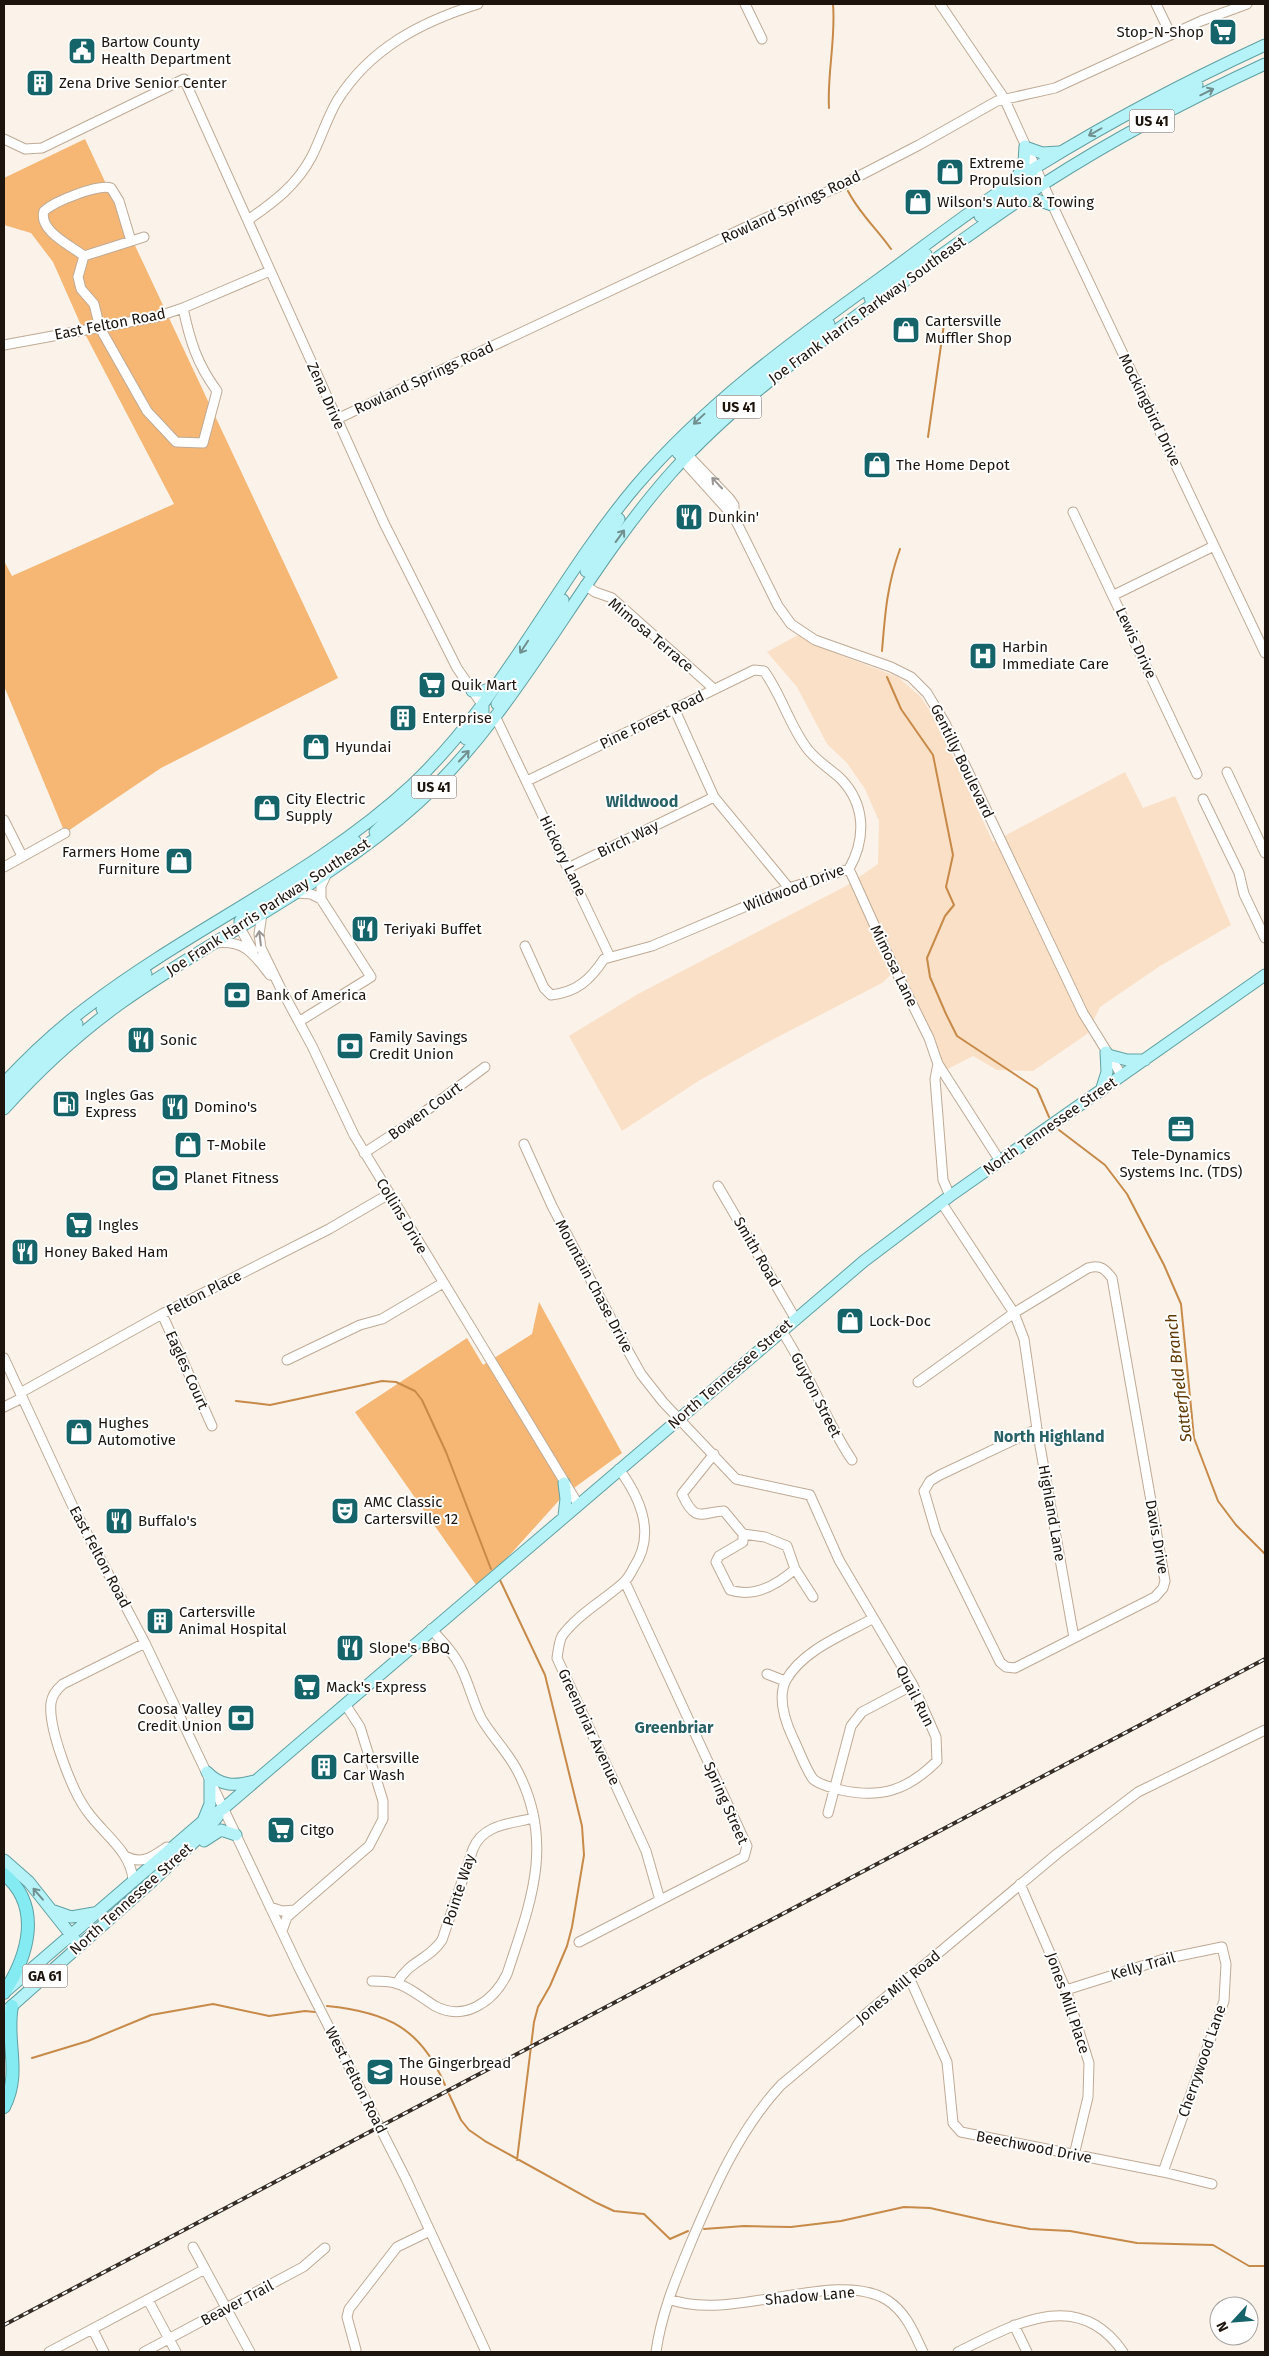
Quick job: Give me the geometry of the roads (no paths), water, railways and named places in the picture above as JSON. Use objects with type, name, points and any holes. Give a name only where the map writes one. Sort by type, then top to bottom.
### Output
[{"type":"highway","points":[[4,1874],[16,1887],[24,1902],[29,1925],[24,1956],[4,1993]]},
{"type":"highway","points":[[4,2107],[13,2075],[13,2046],[8,2009]]},
{"type":"main road","name":"Joe Frank Harris Parkway Southeast","points":[[4,1109],[44,1067],[78,1036],[128,998],[296,893],[363,848],[402,817],[439,782],[496,718],[585,585],[710,409],[760,366],[1035,168],[1145,104],[1265,45]]},
{"type":"main road","points":[[1042,184],[1044,178],[1052,170],[1208,78],[1224,64]]},
{"type":"main road","name":"Joe Frank Harris Parkway Southeast","points":[[4,1083],[45,1042],[100,997],[315,860],[379,813],[430,767],[483,706],[580,562],[628,496],[680,451],[836,331],[1042,184],[1135,130],[1265,64]]},
{"type":"main road","points":[[1016,181],[1024,162],[1025,146],[1042,152],[1061,152]]},
{"type":"main road","points":[[836,331],[855,310],[889,282],[1023,186],[1035,168]]},
{"type":"main road","points":[[1018,201],[1037,200],[1052,205]]},
{"type":"main road","points":[[572,605],[581,581],[615,526],[680,451]]},
{"type":"main road","points":[[496,718],[495,708],[537,645],[571,587],[580,562]]},
{"type":"main road","points":[[472,691],[487,690],[498,685]]},
{"type":"main road","points":[[363,848],[379,827],[471,734],[484,718],[483,706]]},
{"type":"main road","points":[[240,928],[240,921],[243,916],[338,855],[369,829],[379,813]]},
{"type":"main road","points":[[78,1036],[88,1021],[136,981],[224,925],[227,921],[226,916]]},
{"type":"main road","name":"North Tennessee Street","points":[[71,1934],[202,1822],[224,1808],[618,1469],[871,1255],[946,1199],[1265,975]]},
{"type":"main road","points":[[4,1098],[34,1065],[100,1002],[100,997]]},
{"type":"main road","points":[[1101,1091],[1106,1072],[1107,1054],[1127,1060],[1145,1060]]},
{"type":"main road","points":[[564,1483],[566,1499],[564,1516]]},
{"type":"main road","points":[[209,1776],[229,1785],[256,1780]]},
{"type":"main road","points":[[202,1822],[210,1804],[209,1776]]},
{"type":"main road","name":"North Tennessee Street","points":[[8,2009],[148,1885],[207,1830],[224,1808]]},
{"type":"main road","points":[[148,1885],[173,1869],[215,1832],[224,1830],[236,1835]]},
{"type":"main road","points":[[4,1860],[23,1876],[53,1910],[79,1946]]},
{"type":"main road","points":[[53,1910],[71,1916],[96,1912]]},
{"type":"main road","name":"GA 61","points":[[4,1993],[71,1934]]},
{"type":"street","points":[[248,220],[277,200],[301,175],[338,100],[363,67],[390,44],[415,28],[478,4]]},
{"type":"street","points":[[745,4],[762,39]]},
{"type":"street","name":"Mockingbird Drive","points":[[940,4],[1004,98],[1042,184],[1265,653]]},
{"type":"street","points":[[1156,4],[1171,35]]},
{"type":"street","name":"Rowland Springs Road","points":[[337,419],[761,220],[836,188],[927,142],[1004,98],[1055,88],[1171,35],[1247,4]]},
{"type":"street","name":"Zena Drive","points":[[4,138],[24,149],[42,148],[184,79],[384,523],[457,668],[483,706]]},
{"type":"street","points":[[84,256],[53,234],[43,215],[52,204],[102,187],[111,188],[119,201],[131,241]]},
{"type":"street","points":[[84,256],[144,236]]},
{"type":"street","points":[[84,256],[78,277],[81,289],[94,304],[100,328],[148,411],[176,442],[203,443],[217,391],[205,374],[191,346],[183,308]]},
{"type":"street","name":"East Felton Road","points":[[4,345],[156,317],[183,308],[270,271]]},
{"type":"street","name":"Gentilly Boulevard","points":[[680,451],[734,517],[778,606],[791,624],[815,640],[900,671],[916,682],[932,700],[945,723],[1086,1020],[1122,1076]]},
{"type":"street","name":"Lewis Drive","points":[[1073,512],[1114,595],[1197,774]]},
{"type":"street","points":[[1114,595],[1214,546]]},
{"type":"street","name":"Mimosa Terrace","points":[[585,585],[595,592],[612,598],[714,689]]},
{"type":"street","name":"Pine Forest Road","points":[[527,781],[754,670],[764,670],[773,683]]},
{"type":"street","name":"Wildwood Drive","points":[[610,957],[652,946],[789,888],[849,869],[861,837],[862,825],[856,801],[840,779],[806,748],[773,683]]},
{"type":"street","points":[[674,708],[714,797],[789,888]]},
{"type":"street","name":"Hickory Lane","points":[[496,718],[570,867],[610,957]]},
{"type":"street","points":[[1227,772],[1265,853]]},
{"type":"street","name":"Birch Way","points":[[570,867],[714,797]]},
{"type":"street","points":[[1203,799],[1239,873],[1244,894],[1265,938]]},
{"type":"street","points":[[4,820],[22,856]]},
{"type":"street","points":[[4,867],[65,832]]},
{"type":"street","name":"Mimosa Lane","points":[[849,869],[886,954],[928,1038],[938,1064],[1000,1161]]},
{"type":"street","points":[[300,1021],[371,977],[322,899],[322,883],[327,873]]},
{"type":"street","points":[[296,893],[311,894],[322,899]]},
{"type":"street","name":"Collins Drive","points":[[262,914],[259,934],[260,943],[280,987],[300,1021],[364,1153],[578,1504]]},
{"type":"street","points":[[240,928],[256,958]]},
{"type":"street","points":[[215,944],[237,943],[247,948],[280,987]]},
{"type":"street","points":[[525,946],[544,988],[551,995],[573,990],[584,984],[604,959],[610,957]]},
{"type":"street","name":"Mimosa Lane","points":[[938,1064],[935,1079],[942,1180],[946,1199]]},
{"type":"street","name":"Bowen Court","points":[[364,1153],[407,1125],[485,1068]]},
{"type":"street","name":"Mountain Chase Drive","points":[[524,1144],[552,1206],[627,1349],[641,1374],[677,1419]]},
{"type":"street","name":"Smith Road","points":[[718,1186],[795,1318]]},
{"type":"street","name":"Felton Place","points":[[4,1407],[162,1314],[329,1229],[389,1194]]},
{"type":"street","name":"Highland Lane","points":[[946,1199],[1014,1313],[1024,1339],[1037,1429],[1074,1638]]},
{"type":"street","name":"Davis Drive","points":[[918,1382],[1014,1313],[1088,1268],[1095,1266],[1104,1268],[1112,1278],[1165,1581],[1163,1588],[1155,1597],[1015,1668],[1006,1667],[1000,1662],[936,1532],[924,1496],[926,1486],[940,1475],[1037,1429]]},
{"type":"street","points":[[287,1360],[360,1325],[382,1320],[443,1284]]},
{"type":"street","name":"Eagles Court","points":[[162,1314],[212,1426]]},
{"type":"street","name":"Guyton Street","points":[[781,1330],[802,1365],[828,1421],[852,1460]]},
{"type":"street","name":"East Felton Road","points":[[4,1358],[74,1509],[146,1643],[224,1808]]},
{"type":"street","name":"Quail Run","points":[[677,1419],[714,1454],[736,1479],[810,1495],[839,1560],[872,1619],[913,1685],[936,1737],[937,1761],[921,1777],[889,1792],[863,1795],[834,1788],[814,1780],[786,1723],[782,1702],[785,1681]]},
{"type":"street","points":[[714,1454],[682,1494],[698,1515],[702,1516],[724,1511],[744,1534],[766,1537],[787,1546],[795,1569],[813,1597]]},
{"type":"street","name":"Greenbriar Avenue","points":[[618,1469],[635,1494],[640,1509],[646,1540],[642,1554],[625,1582],[591,1608],[561,1637],[557,1658],[646,1851],[660,1900]]},
{"type":"street","points":[[744,1534],[743,1542],[719,1556],[716,1562],[730,1590],[750,1593],[766,1588],[785,1578],[795,1569]]},
{"type":"street","name":"Spring Street","points":[[579,1942],[744,1857],[747,1846],[625,1582]]},
{"type":"street","points":[[767,1674],[785,1681],[799,1662],[872,1619]]},
{"type":"street","points":[[372,1981],[397,1983],[438,2007],[458,2011],[482,2005],[501,1987],[535,1885],[538,1853],[534,1818],[528,1794],[512,1760],[481,1718],[456,1658],[431,1629]]},
{"type":"street","points":[[133,1880],[127,1857],[87,1812],[73,1787],[62,1759],[51,1706],[55,1693],[63,1684],[146,1643]]},
{"type":"street","points":[[828,1813],[851,1726],[862,1712],[913,1685]]},
{"type":"street","points":[[282,1931],[287,1917],[369,1846],[383,1819],[383,1801],[360,1727],[344,1704]]},
{"type":"street","name":"Jones Mill Road","points":[[656,2352],[660,2325],[669,2299],[716,2187],[741,2139],[763,2105],[789,2077],[1020,1884],[1138,1792],[1265,1730]]},
{"type":"street","name":"West Felton Road","points":[[224,1808],[270,1907],[430,2231],[486,2352]]},
{"type":"street","name":"Pointe Way","points":[[397,1983],[409,1966],[434,1950],[442,1940],[473,1849],[480,1836],[492,1827],[534,1818]]},
{"type":"street","points":[[127,1857],[138,1861],[146,1860],[183,1838]]},
{"type":"street","name":"Jones Mill Place","points":[[1020,1884],[1066,1990],[1086,2048],[1090,2078],[1088,2097],[1074,2155]]},
{"type":"street","points":[[270,1907],[282,1911],[295,1910]]},
{"type":"street","name":"Kelly Trail","points":[[1066,1990],[1142,1965],[1222,1948]]},
{"type":"street","name":"Cherrywood Lane","points":[[1163,2172],[1224,2000],[1226,1964],[1222,1948]]},
{"type":"street","name":"Beechwood Drive","points":[[909,1977],[946,2062],[955,2127],[961,2132],[1163,2172],[1212,2184]]},
{"type":"street","points":[[356,2350],[347,2318],[349,2309],[397,2247],[430,2231]]},
{"type":"street","points":[[193,2247],[250,2352]]},
{"type":"street","name":"Beaver Trail","points":[[144,2352],[303,2267],[325,2248]]},
{"type":"street","points":[[49,2352],[205,2269]]},
{"type":"street","name":"Shadow Lane","points":[[669,2299],[697,2306],[725,2305],[832,2291],[863,2291],[887,2300],[906,2317],[923,2352]]},
{"type":"street","points":[[148,2300],[176,2352]]},
{"type":"street","points":[[958,2352],[1014,2325],[1034,2319],[1082,2318],[1097,2324],[1114,2338],[1123,2352]]},
{"type":"street","points":[[1014,2325],[1027,2352]]},
{"type":"street","points":[[93,2330],[104,2352]]},
{"type":"waterway","name":"Satterfield Branch","points":[[829,108],[833,4]]},
{"type":"waterway","name":"Satterfield Branch","points":[[848,191],[857,207],[891,249]]},
{"type":"waterway","name":"Satterfield Branch","points":[[928,437],[944,324]]},
{"type":"waterway","name":"Satterfield Branch","points":[[882,651],[889,587],[900,549]]},
{"type":"waterway","name":"Satterfield Branch","points":[[887,677],[901,709],[933,755],[953,855],[946,887],[954,905],[945,916],[927,958],[930,977],[957,1036],[1037,1089],[1049,1117]]},
{"type":"waterway","name":"Satterfield Branch","points":[[1059,1130],[1105,1165],[1127,1194],[1164,1265],[1181,1304],[1194,1438],[1218,1501],[1236,1525],[1265,1554]]},
{"type":"waterway","points":[[236,1401],[270,1405],[382,1381],[396,1382],[415,1391],[422,1400],[446,1452],[491,1569]]},
{"type":"waterway","points":[[500,1580],[545,1675],[582,1826],[584,1855],[567,1946],[550,1986],[538,2007],[534,2022],[517,2160]]},
{"type":"waterway","points":[[32,2058],[88,2041],[151,2015],[213,2004],[269,2016],[305,2011],[315,2012]]},
{"type":"waterway","points":[[327,2006],[367,2013],[400,2026],[425,2049],[436,2065],[445,2085]]},
{"type":"waterway","points":[[449,2094],[461,2120],[469,2130],[485,2141],[614,2211],[644,2214],[670,2239],[688,2231]]},
{"type":"waterway","points":[[704,2229],[744,2226],[791,2227],[841,2221],[904,2207],[930,2208],[1030,2229],[1070,2231],[1137,2243],[1213,2245],[1249,2266],[1265,2266]]},
{"type":"railway","points":[[4,2325],[1265,1659]]},
{"type":"place","name":"Stop-N-Shop","points":[[1223,32]]},
{"type":"place","name":"Bartow County Health Department","points":[[82,51]]},
{"type":"place","name":"Zena Drive Senior Center","points":[[40,83]]},
{"type":"place","name":"Extreme Propulsion","points":[[950,172]]},
{"type":"place","name":"Wilson's Auto & Towing","points":[[918,202]]},
{"type":"place","name":"Cartersville Muffler Shop","points":[[906,330]]},
{"type":"place","name":"The Home Depot","points":[[877,465]]},
{"type":"place","name":"Dunkin'","points":[[689,517]]},
{"type":"place","name":"Harbin Immediate Care","points":[[983,656]]},
{"type":"place","name":"Quik Mart","points":[[432,685]]},
{"type":"place","name":"Enterprise","points":[[403,718]]},
{"type":"place","name":"Hyundai","points":[[316,747]]},
{"type":"place","name":"City Electric Supply","points":[[267,808]]},
{"type":"place","name":"Farmers Home Furniture","points":[[179,861]]},
{"type":"place","name":"Teriyaki Buffet","points":[[365,929]]},
{"type":"place","name":"Bank of America","points":[[237,995]]},
{"type":"place","name":"Sonic","points":[[141,1040]]},
{"type":"place","name":"Family Savings Credit Union","points":[[350,1046]]},
{"type":"place","name":"Ingles Gas Express","points":[[66,1104]]},
{"type":"place","name":"Domino's","points":[[175,1107]]},
{"type":"place","name":"Tele-Dynamics Systems Inc. (TDS)","points":[[1181,1129]]},
{"type":"place","name":"T-Mobile","points":[[188,1145]]},
{"type":"place","name":"Planet Fitness","points":[[165,1178]]},
{"type":"place","name":"Ingles","points":[[79,1225]]},
{"type":"place","name":"Honey Baked Ham","points":[[25,1252]]},
{"type":"place","name":"Lock-Doc","points":[[850,1321]]},
{"type":"place","name":"Hughes Automotive","points":[[79,1432]]},
{"type":"place","name":"AMC Classic Cartersville 12","points":[[345,1511]]},
{"type":"place","name":"Buffalo's","points":[[119,1521]]},
{"type":"place","name":"Cartersville Animal Hospital","points":[[160,1621]]},
{"type":"place","name":"Slope's BBQ","points":[[350,1648]]},
{"type":"place","name":"Mack's Express","points":[[307,1687]]},
{"type":"place","name":"Coosa Valley Credit Union","points":[[241,1718]]},
{"type":"place","name":"Cartersville Car Wash","points":[[324,1767]]},
{"type":"place","name":"Citgo","points":[[281,1830]]},
{"type":"place","name":"The Gingerbread House","points":[[380,2072]]},
{"type":"district","name":"Wildwood","points":[[642,801]]},
{"type":"district","name":"North Highland","points":[[1049,1436]]},
{"type":"district","name":"Greenbriar","points":[[674,1727]]}]
